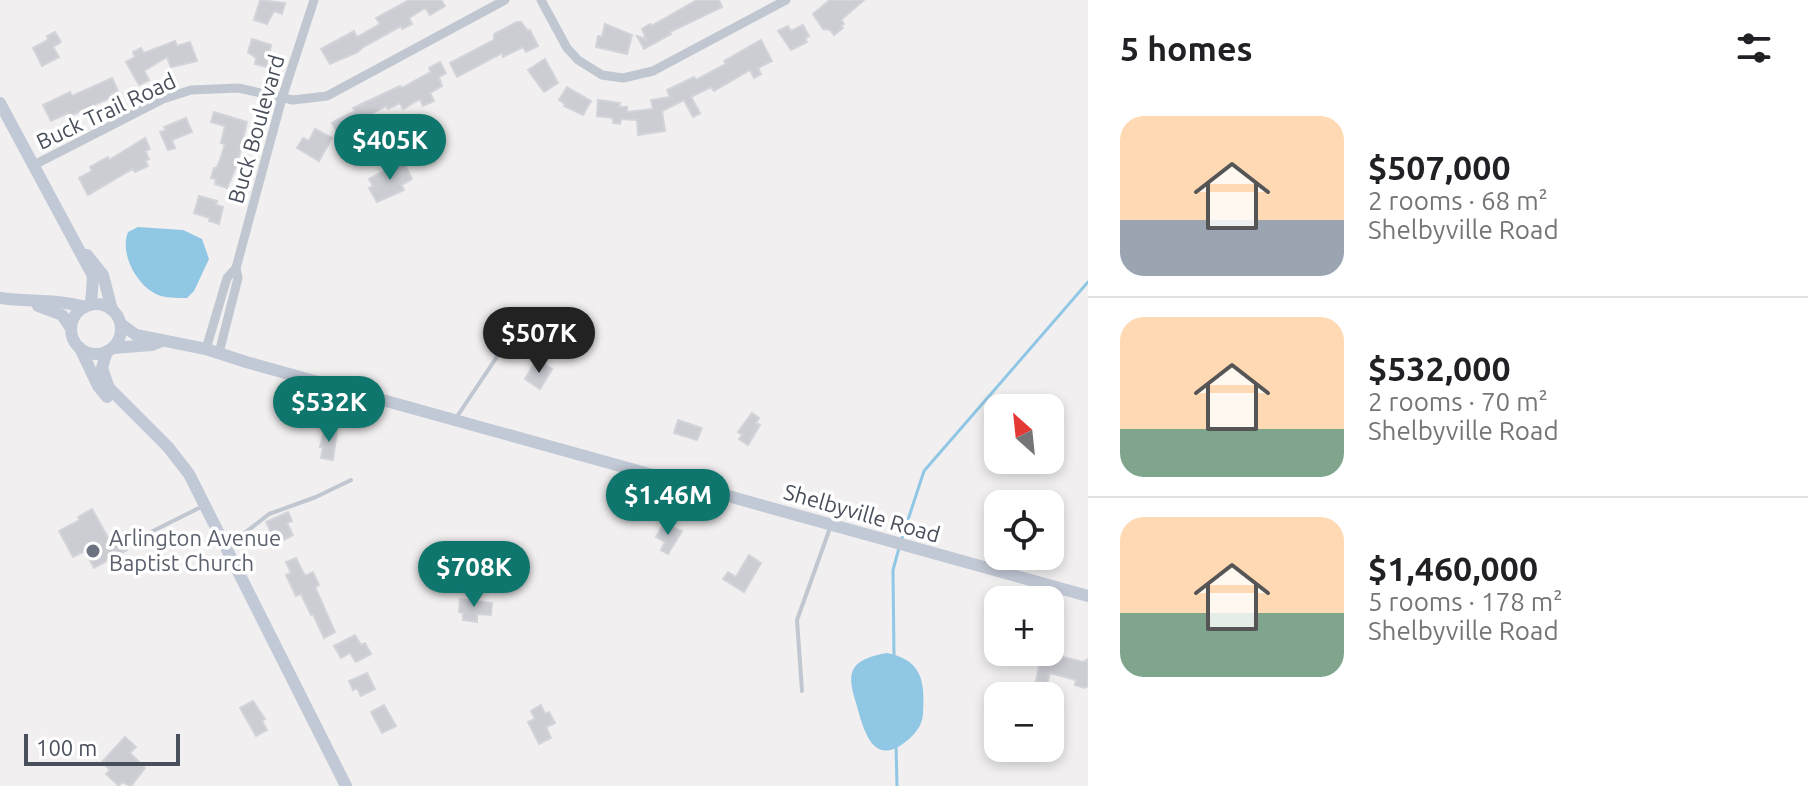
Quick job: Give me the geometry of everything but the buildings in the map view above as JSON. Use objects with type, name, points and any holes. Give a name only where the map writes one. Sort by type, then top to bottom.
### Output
[{"type":"main road","points":[[0,103],[94,280],[88,306],[75,315],[71,328]]},
{"type":"main road","points":[[81,252],[90,257],[100,270],[112,310],[121,324],[136,335],[162,341]]},
{"type":"main road","points":[[0,298],[104,305],[112,310]]},
{"type":"main road","points":[[27,302],[62,315],[102,392],[118,407],[133,414]]},
{"type":"main road","points":[[121,324],[120,337],[110,349],[102,368],[104,380],[183,465],[346,786]]},
{"type":"main road","points":[[80,348],[95,354],[162,341]]},
{"type":"main road","name":"Shelbyville Road","points":[[162,341],[212,351],[1088,596]]},
{"type":"street","name":"Buck Boulevard","points":[[212,351],[238,278],[236,268],[282,98],[314,0]]},
{"type":"street","name":"Buck Trail Road","points":[[32,166],[177,94],[224,87],[303,100],[327,96],[505,0]]},
{"type":"street","points":[[541,0],[567,48],[578,60],[602,75],[623,78],[653,71],[786,0]]},
{"type":"lane","points":[[455,420],[525,315]]},
{"type":"lane","points":[[226,547],[269,514],[351,480]]},
{"type":"lane","points":[[137,539],[205,504]]},
{"type":"lane","points":[[802,691],[797,620],[831,525]]},
{"type":"water","points":[[138,227],[183,230],[202,239],[209,259],[194,291],[187,298],[171,298],[153,292],[132,270],[126,241],[128,232]]},
{"type":"water","points":[[887,653],[908,661],[919,674],[922,682],[922,720],[909,739],[898,747],[881,750],[874,746],[865,731],[851,678],[854,668],[861,662]]},
{"type":"waterway","points":[[901,541],[924,471],[1088,282]]},
{"type":"waterway","points":[[894,656],[893,570],[899,548]]},
{"type":"waterway","points":[[896,744],[897,786]]},
{"type":"place","name":"Arlington Avenue Baptist Church","points":[[93,551]]}]
